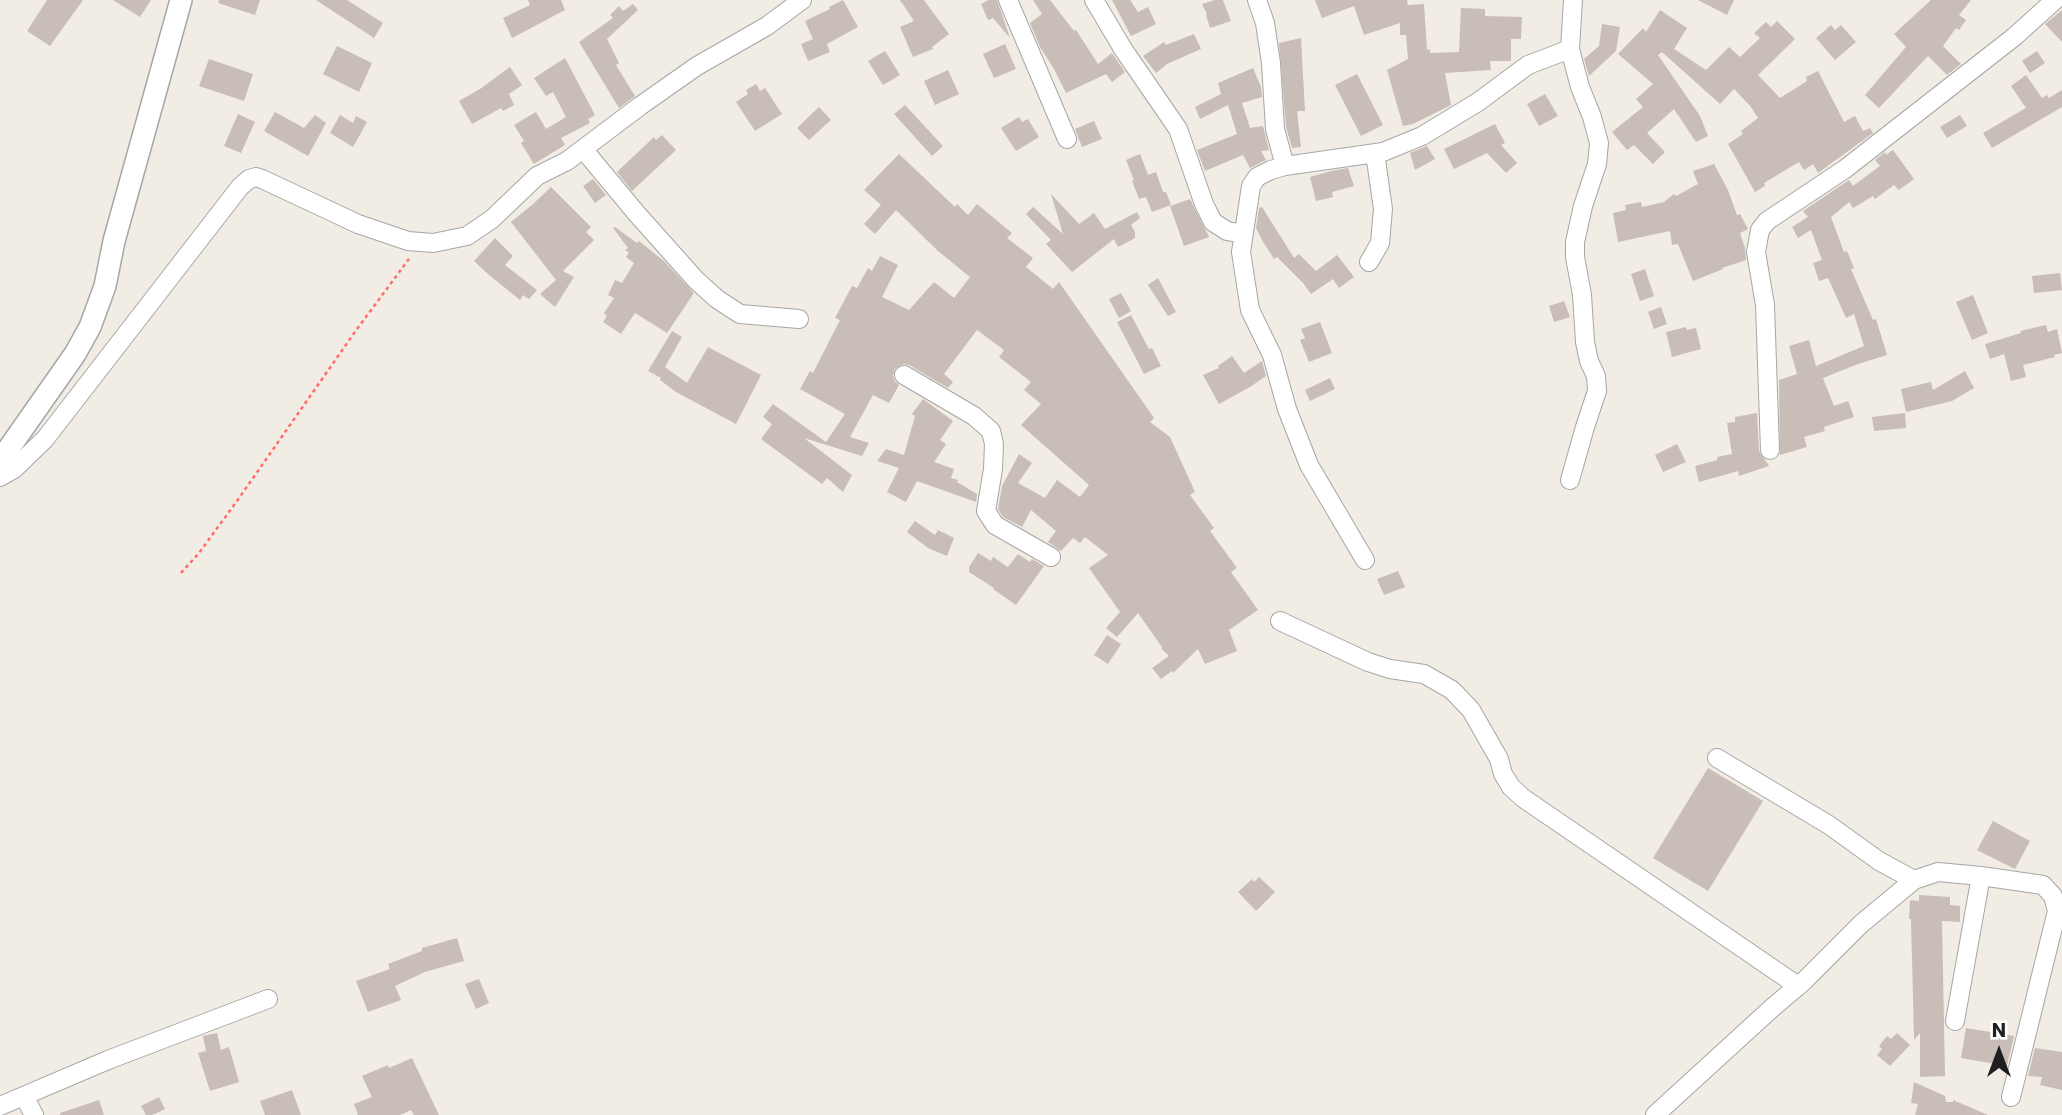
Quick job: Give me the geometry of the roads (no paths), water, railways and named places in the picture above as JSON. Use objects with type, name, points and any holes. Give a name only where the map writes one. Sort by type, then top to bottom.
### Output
[{"type":"street","points":[[0,461],[75,354],[95,316],[181,0]]},
{"type":"street","points":[[0,477],[14,469],[45,439],[231,198],[249,179],[257,177],[358,224],[408,241],[433,243],[467,236],[492,219],[537,176],[568,161],[697,66],[767,26],[802,0]]},
{"type":"street","points":[[1008,0],[1067,139]]},
{"type":"street","points":[[1094,0],[1123,49],[1178,129],[1213,222],[1227,231],[1243,234]]},
{"type":"street","points":[[1257,0],[1265,23],[1271,63],[1275,129],[1284,166]]},
{"type":"street","points":[[1570,480],[1597,391],[1585,342],[1582,295],[1574,257],[1574,242],[1597,164],[1599,143],[1570,49],[1573,0]]},
{"type":"street","points":[[1770,450],[1765,305],[1756,252],[1760,230],[1767,221],[1844,169],[2014,37],[2055,0]]},
{"type":"street","points":[[1365,560],[1309,465],[1287,409],[1272,355],[1250,310],[1241,252],[1251,186],[1256,177],[1284,166],[1382,152],[1422,136],[1478,102],[1528,65],[1570,49]]},
{"type":"street","points":[[583,149],[637,214],[696,280],[717,299],[740,314],[799,319]]},
{"type":"street","points":[[1369,262],[1380,243],[1383,209],[1375,153]]},
{"type":"street","points":[[904,375],[974,415],[990,431],[994,444],[993,470],[986,511],[995,525],[1051,557]]},
{"type":"street","points":[[1280,621],[1368,662],[1390,669],[1424,674],[1452,690],[1471,710],[1499,759],[1503,774],[1511,787],[1523,798],[1798,986]]},
{"type":"street","points":[[1717,758],[1829,825],[1879,861],[1914,880]]},
{"type":"street","points":[[1655,1115],[1798,986],[1861,924],[1914,880],[1938,872],[2043,885],[2053,896],[2057,911],[2011,1097]]},
{"type":"street","points":[[1955,1021],[1981,876]]},
{"type":"street","points":[[0,1106],[108,1060],[268,999]]},
{"type":"street","points":[[24,1096],[34,1115]]}]
